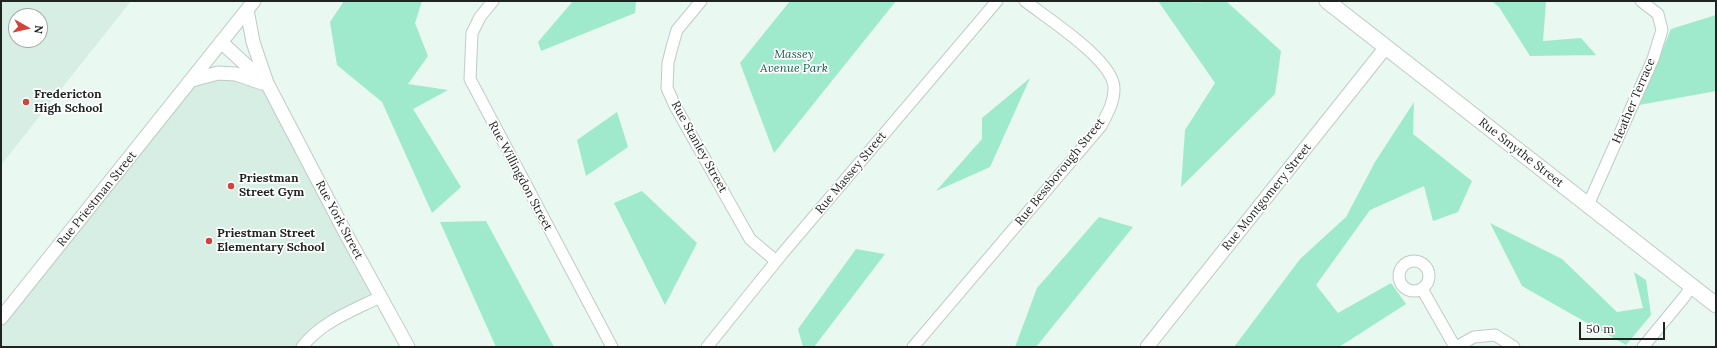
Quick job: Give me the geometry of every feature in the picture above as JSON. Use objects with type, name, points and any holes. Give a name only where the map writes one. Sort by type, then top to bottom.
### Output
[{"type":"main road","name":"Rue Smythe Street","points":[[1327,1],[1716,305]]},
{"type":"street","name":"Rue Willingdon Street","points":[[493,1],[480,17],[472,33],[470,79],[612,347]]},
{"type":"street","name":"Rue Stanley Street","points":[[702,1],[677,30],[668,63],[667,88],[675,106],[750,239],[776,261]]},
{"type":"street","name":"Rue Massey Street","points":[[707,347],[776,261],[997,1]]},
{"type":"street","name":"Rue Bessborough Street","points":[[913,347],[1101,126],[1112,106],[1114,88],[1109,72],[1096,56],[1025,1]]},
{"type":"street","name":"Heather Terrace","points":[[1588,205],[1653,59],[1662,30],[1658,14],[1641,1]]},
{"type":"street","name":"Rue Priestman Street","points":[[1,318],[250,6]]},
{"type":"street","points":[[250,6],[253,42],[268,85]]},
{"type":"street","name":"Rue York Street","points":[[221,42],[268,85],[408,347]]},
{"type":"street","name":"Rue Montgomery Street","points":[[1147,347],[1386,47]]},
{"type":"street","points":[[192,80],[218,73],[236,74],[268,85]]},
{"type":"street","points":[[1643,347],[1685,296],[1691,286]]},
{"type":"street","points":[[1422,289],[1456,347],[1474,337],[1495,335],[1514,347]]},
{"type":"street","points":[[302,347],[311,335],[325,325],[380,297]]},
{"type":"shaded area","name":"Fredericton High School","points":[[1,1],[131,1],[1,165]]},
{"type":"shaded area","points":[[218,73],[268,85],[380,297],[302,347],[1,347],[1,318],[192,80]]},
{"type":"green space","points":[[344,1],[422,1],[415,23],[428,56],[408,84],[448,90],[413,109],[461,187],[432,213],[382,102],[337,65],[330,22]]},
{"type":"green space","points":[[573,1],[636,1],[635,13],[541,51],[538,42]]},
{"type":"green space","name":"Massey Avenue Park","points":[[790,1],[896,1],[774,153],[740,63]]},
{"type":"green space","points":[[1158,1],[1226,1],[1281,51],[1275,94],[1181,187],[1185,130],[1215,83]]},
{"type":"green space","points":[[1492,1],[1546,2],[1543,41],[1581,38],[1596,55],[1530,56],[1499,7]]},
{"type":"green space","points":[[1716,15],[1716,91],[1639,105],[1671,29]]},
{"type":"green space","points":[[1030,78],[990,167],[936,191],[982,139],[982,118]]},
{"type":"green space","points":[[1414,102],[1413,134],[1472,181],[1458,212],[1433,221],[1424,186],[1370,210],[1316,285],[1338,313],[1391,283],[1406,304],[1339,347],[1234,347],[1300,259],[1346,217],[1375,162]]},
{"type":"green space","points":[[617,112],[628,147],[586,176],[577,140]]},
{"type":"green space","points":[[642,191],[697,243],[665,305],[614,203]]},
{"type":"green space","points":[[1099,217],[1133,227],[1036,347],[1015,347],[1037,288]]},
{"type":"green space","points":[[486,221],[554,347],[496,347],[440,222]]},
{"type":"green space","points":[[1490,223],[1562,259],[1617,312],[1643,308],[1634,272],[1646,280],[1651,315],[1626,345],[1522,286]]},
{"type":"green space","points":[[856,249],[885,254],[814,347],[803,347],[798,329]]},
{"type":"place","name":"Fredericton High School","points":[[26,102]]},
{"type":"place","name":"Priestman Street Gym","points":[[231,186]]},
{"type":"place","name":"Priestman Street Elementary School","points":[[209,241]]}]
